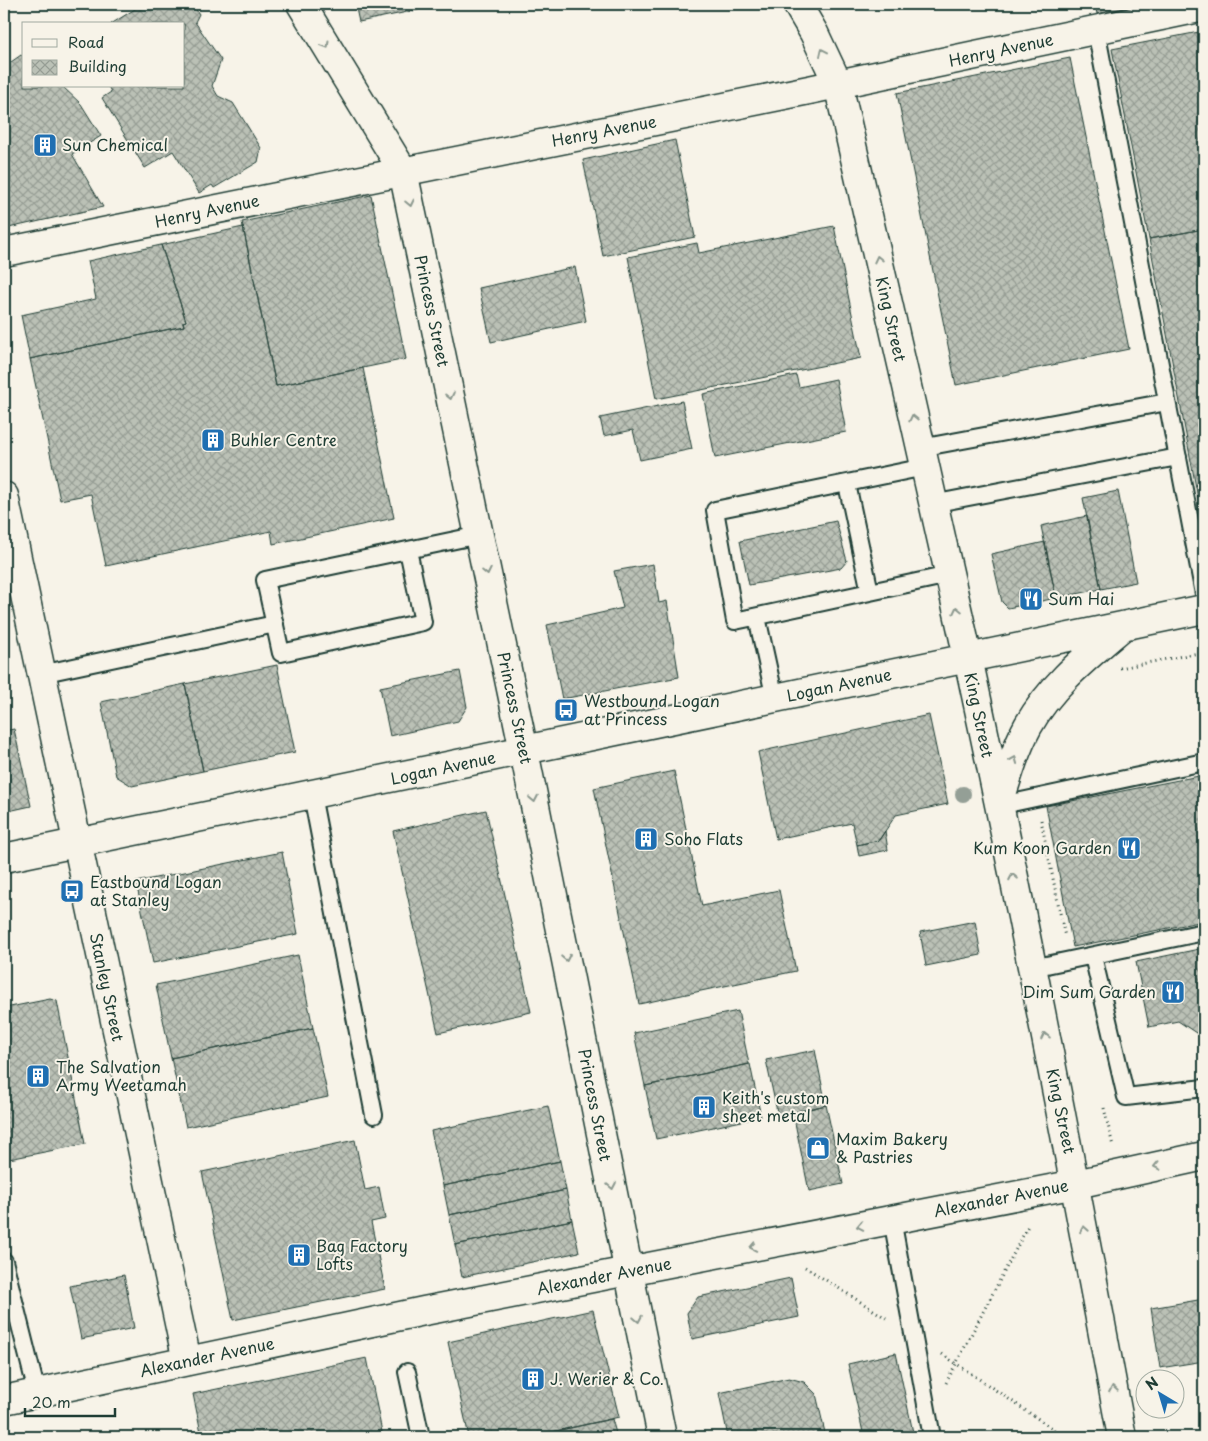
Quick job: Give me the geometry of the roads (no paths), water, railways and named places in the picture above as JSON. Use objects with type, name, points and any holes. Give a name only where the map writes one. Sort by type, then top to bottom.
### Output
[{"type":"main road","name":"Princess Street","points":[[300,4],[403,171],[524,751],[662,1437]]},
{"type":"main road","name":"King Street","points":[[797,4],[814,33],[838,84],[968,658],[1076,1184],[1122,1437]]},
{"type":"main road","name":"Henry Avenue","points":[[4,252],[838,84],[1204,7]]},
{"type":"main road","name":"Stanley Street","points":[[4,496],[187,1361]]},
{"type":"main road","name":"Logan Avenue","points":[[4,858],[1204,609]]},
{"type":"main road","points":[[998,806],[1028,726],[1069,673],[1124,626]]},
{"type":"main road","name":"Alexander Avenue","points":[[4,1400],[424,1311],[1076,1184],[1204,1156]]},
{"type":"lane","points":[[1096,30],[1204,594]]},
{"type":"lane","points":[[949,575],[735,621],[715,510],[847,484],[922,457],[1167,402]]},
{"type":"lane","points":[[932,504],[1178,457]]},
{"type":"lane","points":[[847,484],[870,592]]},
{"type":"lane","points":[[408,550],[423,622],[281,653],[266,580],[408,550],[479,535]]},
{"type":"lane","points":[[757,617],[775,699]]},
{"type":"lane","points":[[41,674],[275,624]]},
{"type":"lane","points":[[998,806],[1204,762]]},
{"type":"lane","points":[[312,795],[374,1115]]},
{"type":"lane","points":[[1032,968],[1204,932]]},
{"type":"lane","points":[[1093,956],[1126,1097],[1204,1088]]},
{"type":"lane","points":[[892,1220],[932,1437]]},
{"type":"lane","points":[[4,1261],[37,1393]]},
{"type":"lane","points":[[407,1372],[421,1437]]},
{"type":"place","name":"Sun Chemical","points":[[45,145]]},
{"type":"place","name":"Buhler Centre","points":[[213,440]]},
{"type":"place","name":"Sum Hai","points":[[1031,599]]},
{"type":"place","name":"Westbound Logan at Princess","points":[[566,710]]},
{"type":"place","name":"Soho Flats","points":[[646,839]]},
{"type":"place","name":"Kum Koon Garden","points":[[1129,848]]},
{"type":"place","name":"Eastbound Logan at Stanley","points":[[72,891]]},
{"type":"place","name":"Dim Sum Garden","points":[[1173,992]]},
{"type":"place","name":"The Salvation Army Weetamah","points":[[38,1076]]},
{"type":"place","name":"Keith's custom sheet metal","points":[[704,1107]]},
{"type":"place","name":"Maxim Bakery & Pastries","points":[[818,1148]]},
{"type":"place","name":"Bag Factory Lofts","points":[[299,1255]]},
{"type":"place","name":"J. Werier & Co.","points":[[533,1379]]}]
